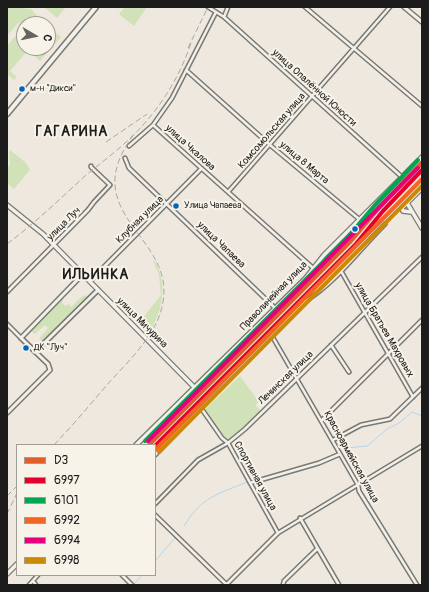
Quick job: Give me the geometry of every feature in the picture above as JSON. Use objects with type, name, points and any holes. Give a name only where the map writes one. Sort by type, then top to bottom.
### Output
[{"type":"main road","points":[[7,114],[96,7]]},
{"type":"main road","name":"Праволинейная улица","points":[[137,444],[275,308],[359,219],[422,156]]},
{"type":"main road","points":[[411,212],[402,210],[402,208],[422,188]]},
{"type":"main road","points":[[407,203],[411,212],[422,228]]},
{"type":"main road","name":"улица Мичурина","points":[[7,205],[54,245],[194,387]]},
{"type":"main road","points":[[7,574],[16,565]]},
{"type":"street","name":"улица Опалённой Юности","points":[[208,7],[224,17],[402,177]]},
{"type":"street","points":[[224,17],[228,7]]},
{"type":"street","points":[[306,7],[422,106]]},
{"type":"street","name":"Комсомольская улица","points":[[228,192],[390,7]]},
{"type":"street","points":[[404,7],[422,22]]},
{"type":"street","name":"улица Чкалова","points":[[216,12],[172,98],[153,125],[314,268]]},
{"type":"street","name":"улица 8 Марта","points":[[186,70],[270,144],[359,219]]},
{"type":"street","points":[[129,146],[153,125]]},
{"type":"street","name":"улица Чапаева","points":[[125,158],[129,168],[275,308]]},
{"type":"street","name":"улица Луч","points":[[7,292],[54,245],[110,185],[90,167],[91,166]]},
{"type":"street","name":"Клубная улица","points":[[90,281],[201,169]]},
{"type":"street","points":[[156,454],[306,301],[317,294],[341,271],[386,224]]},
{"type":"street","name":"Ленинская улица","points":[[156,503],[198,460],[228,443],[245,429],[422,257]]},
{"type":"street","name":"улица Братьев Махровых","points":[[341,271],[413,397]]},
{"type":"street","points":[[21,338],[83,274]]},
{"type":"street","points":[[35,352],[98,290]]},
{"type":"street","points":[[321,421],[422,320]]},
{"type":"street","points":[[7,324],[48,364],[50,370],[7,413]]},
{"type":"street","name":"Красноармейская улица","points":[[272,336],[333,440],[358,485],[359,491],[416,585]]},
{"type":"street","points":[[331,345],[349,372]]},
{"type":"street","points":[[333,440],[361,425],[390,419],[422,388]]},
{"type":"street","name":"Спортивная улица","points":[[201,408],[222,438],[228,443],[278,533]]},
{"type":"street","points":[[156,516],[227,585],[278,533],[300,518],[422,446]]},
{"type":"street","points":[[250,483],[340,454]]},
{"type":"street","points":[[300,518],[339,585]]},
{"type":"street","points":[[283,585],[284,581],[318,549]]},
{"type":"street","points":[[29,585],[37,576]]},
{"type":"street","points":[[123,576],[132,585]]},
{"type":"street","points":[[33,581],[36,585]]},
{"type":"green space","points":[[7,7],[31,9],[37,16],[16,16],[16,26],[7,36]]},
{"type":"green space","points":[[44,7],[66,7],[57,18]]},
{"type":"green space","points":[[125,7],[147,7],[134,26],[119,14]]},
{"type":"green space","points":[[56,33],[61,37],[56,43]]},
{"type":"green space","points":[[16,35],[16,56],[23,56],[10,71],[17,77],[14,80],[7,74],[7,46]]},
{"type":"green space","points":[[35,56],[44,56],[40,61]]},
{"type":"green space","points":[[10,150],[26,163],[30,170],[14,189],[7,183],[7,168],[10,165]]},
{"type":"green space","points":[[153,261],[155,261],[162,280],[162,298],[157,317],[148,335],[138,324],[161,295],[159,275]]},
{"type":"green space","points":[[85,295],[87,297],[43,342],[39,339],[48,328],[45,325],[35,334],[31,331],[60,298],[63,300],[62,303],[66,306],[69,304],[71,307]]},
{"type":"green space","points":[[240,376],[259,402],[255,405],[261,411],[238,433],[227,440],[220,433],[204,410]]},
{"type":"waterway","points":[[341,451],[346,448],[367,446],[387,429],[399,423],[412,412],[422,416]]},
{"type":"waterway","points":[[251,481],[319,461],[337,453]]},
{"type":"waterway","points":[[184,526],[197,508],[204,502],[247,482]]},
{"type":"waterway","points":[[156,560],[175,538]]},
{"type":"waterway","points":[[134,584],[141,576]]},
{"type":"railway","points":[[188,48],[208,7]]},
{"type":"railway","points":[[7,244],[136,133],[156,110],[172,85],[186,57],[191,43]]},
{"type":"railway","points":[[106,142],[147,114]]},
{"type":"railway","points":[[55,444],[132,358],[148,337],[160,314],[163,302],[163,279],[155,259],[130,223],[120,204],[115,184],[119,161],[135,133]]},
{"type":"railway","points":[[7,496],[16,487]]},
{"type":"railway","points":[[7,514],[16,495]]},
{"type":"transit line","name":"6101","points":[[145,441],[347,238],[375,205],[418,160]]},
{"type":"transit line","name":"D3","points":[[150,444],[351,241],[379,208],[422,163]]},
{"type":"transit line","name":"6994","points":[[148,441],[418,168]]},
{"type":"transit line","name":"6997","points":[[156,445],[355,245],[383,211],[422,170]]},
{"type":"transit line","name":"6992","points":[[156,449],[422,179]]},
{"type":"transit line","name":"6998","points":[[159,452],[422,186]]},
{"type":"place","name":"м-н \"Дикси\"","points":[[22,89]]},
{"type":"place","name":"Улица Чапаева","points":[[176,206]]},
{"type":"place","name":"ДК \"Луч\"","points":[[26,348]]},
{"type":"district","name":"ГАГАРИНА","points":[[72,132]]},
{"type":"district","name":"ИЛЬИНКА","points":[[96,275]]}]
